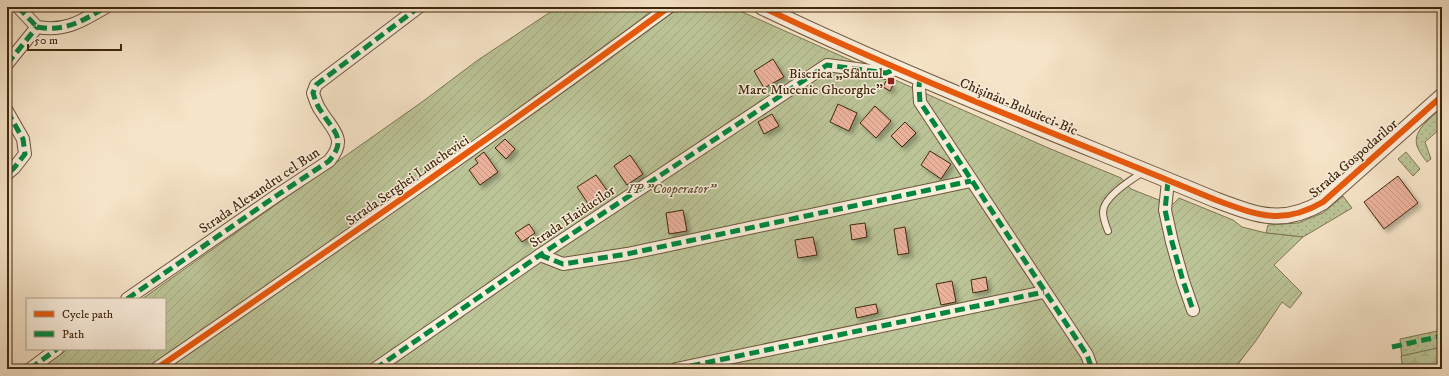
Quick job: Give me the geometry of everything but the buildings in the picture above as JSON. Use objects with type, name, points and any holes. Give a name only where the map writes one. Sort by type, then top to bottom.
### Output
[{"type":"street","points":[[18,7],[37,27],[48,28],[68,27],[79,23],[106,7]]},
{"type":"street","name":"Strada Alexandru cel Bun","points":[[128,298],[329,161],[339,147],[338,138],[320,110],[313,93],[316,85],[420,7]]},
{"type":"street","name":"Strada Serghei Lunchevici","points":[[156,369],[395,205],[669,7]]},
{"type":"street","name":"Chișinău-Bubuieci-Bîc","points":[[762,7],[987,107],[1216,200],[1253,213],[1270,216]]},
{"type":"street","points":[[7,64],[37,27]]},
{"type":"street","name":"Strada Haiducilor","points":[[376,369],[540,255],[827,64],[886,73],[898,68]]},
{"type":"street","points":[[920,77],[918,87],[920,102],[1087,355],[1092,369]]},
{"type":"street","name":"Strada Gospodarilor","points":[[1270,216],[1299,214],[1323,202],[1442,96]]},
{"type":"street","points":[[7,111],[23,139],[25,154],[7,174]]},
{"type":"street","points":[[540,255],[563,264],[627,254],[971,181]]},
{"type":"street","points":[[1168,181],[1165,210],[1183,281],[1194,310]]},
{"type":"street","points":[[676,369],[1044,292]]},
{"type":"street","points":[[30,369],[56,350]]},
{"type":"lane","points":[[1108,231],[1103,212],[1106,203],[1115,192],[1144,171]]},
{"type":"green space","name":"IP \"Cooperator\"","points":[[558,7],[731,7],[1046,147],[1121,178],[1131,189],[1159,200],[1160,204],[1172,205],[1179,198],[1233,220],[1242,227],[1266,233],[1303,237],[1274,265],[1302,293],[1290,308],[1282,302],[1255,342],[1234,369],[39,369],[67,350],[166,350],[166,298],[143,298],[422,102],[478,60]]},
{"type":"green space","points":[[1442,108],[1442,127],[1425,142],[1431,159],[1427,162],[1417,146],[1417,135],[1424,124]]},
{"type":"green space","points":[[1406,152],[1420,169],[1413,176],[1398,159]]},
{"type":"green space","points":[[1343,196],[1352,208],[1303,237],[1266,233],[1268,225],[1298,223],[1323,213]]},
{"type":"green space","points":[[1442,330],[1442,369],[1403,369],[1400,339]]},
{"type":"green space","points":[[1442,347],[1442,369],[1403,369],[1401,356]]},
{"type":"marked path","points":[[18,7],[37,27]]},
{"type":"marked path","points":[[37,27],[65,27],[81,21],[106,7]]},
{"type":"marked path","points":[[128,298],[329,161],[335,153],[337,147],[337,135],[316,102],[313,93],[316,85],[419,7]]},
{"type":"marked path","points":[[7,64],[37,27]]},
{"type":"marked path","points":[[375,369],[540,255],[827,65],[886,73],[898,68]]},
{"type":"marked path","points":[[920,77],[920,102],[1087,355],[1092,369]]},
{"type":"marked path","points":[[7,111],[23,139],[25,154],[7,174]]},
{"type":"marked path","points":[[540,255],[563,264],[627,254],[971,181]]},
{"type":"marked path","points":[[1168,181],[1165,210],[1172,242],[1193,310]]},
{"type":"marked path","points":[[676,369],[1044,292]]},
{"type":"marked path","points":[[1392,347],[1442,336]]},
{"type":"marked path","points":[[30,369],[56,350]]},
{"type":"cycle path","points":[[156,369],[478,145],[669,7]]},
{"type":"cycle path","points":[[762,7],[931,83],[1045,130],[1216,200],[1257,214],[1270,216],[1295,214],[1323,202],[1442,96]]},
{"type":"place","name":"Biserica „Sfântul Mare Mucenic Gheorghe”","points":[[891,81]]}]
